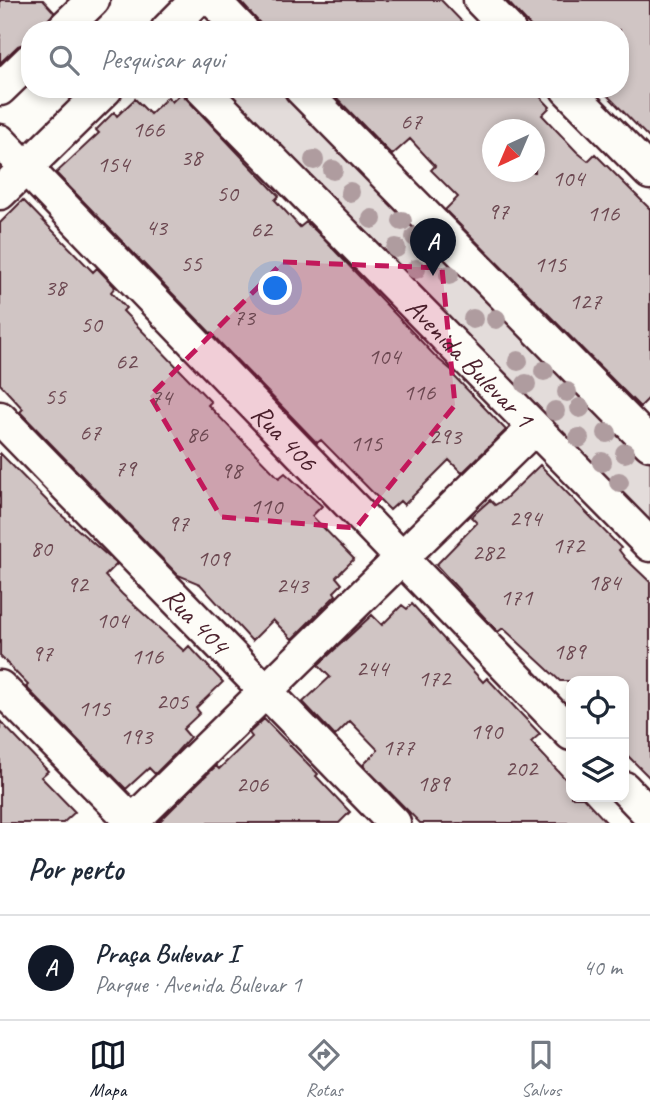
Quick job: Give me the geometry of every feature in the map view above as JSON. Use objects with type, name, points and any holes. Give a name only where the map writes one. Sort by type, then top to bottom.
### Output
[{"type":"street","points":[[71,21],[93,0]]},
{"type":"street","points":[[176,21],[197,0]]},
{"type":"street","points":[[213,0],[233,21]]},
{"type":"street","points":[[480,0],[500,21]]},
{"type":"street","points":[[0,89],[21,69]]},
{"type":"street","points":[[0,193],[97,98]]},
{"type":"street","name":"Avenida Bulevar 1","points":[[211,98],[650,545]]},
{"type":"street","points":[[310,98],[650,444]]},
{"type":"street","points":[[576,98],[650,173]]},
{"type":"street","name":"Rua 406","points":[[0,141],[566,729]]},
{"type":"street","name":"Rua 404","points":[[0,418],[394,823]]},
{"type":"street","points":[[0,687],[132,822],[534,428]]},
{"type":"street","points":[[629,793],[650,815]]},
{"type":"highlighted area","points":[[283,262],[442,268],[455,405],[356,528],[221,517],[150,396]]},
{"type":"shaded area","points":[[223,98],[298,98],[650,462],[650,535]]},
{"type":"building","points":[[0,0],[43,0],[54,12],[49,21],[21,21],[21,45],[0,63]]},
{"type":"building","points":[[239,0],[441,0],[461,21],[258,21]]},
{"type":"building","points":[[506,0],[650,0],[650,139],[610,98],[629,98],[629,21],[526,21]]},
{"type":"building","points":[[167,98],[172,102],[176,98],[186,98],[279,196],[275,200],[300,227],[306,222],[316,231],[437,358],[455,373],[453,375],[506,430],[462,473],[449,460],[404,505],[400,501],[390,510],[321,440],[317,443],[56,173],[99,133],[96,130],[114,112],[117,116],[135,99],[150,114]]},
{"type":"building","points":[[337,98],[542,98],[550,107],[542,115],[577,152],[588,161],[595,154],[650,209],[650,397],[640,407],[445,210],[458,197],[431,170],[435,166],[410,139],[392,155]]},
{"type":"building","points":[[23,200],[93,272],[97,268],[115,287],[111,292],[126,308],[123,311],[211,402],[208,405],[279,478],[285,473],[322,506],[312,516],[354,559],[336,577],[342,584],[334,592],[336,595],[292,639],[273,620],[252,641],[200,584],[178,575],[20,412],[23,409],[0,384],[0,223]]},
{"type":"building","points":[[0,453],[59,513],[117,564],[105,576],[122,594],[184,651],[189,646],[223,682],[196,708],[200,713],[183,729],[190,737],[173,756],[155,774],[149,768],[126,789],[26,687],[28,685],[0,656]]},
{"type":"building","points":[[540,465],[621,548],[619,550],[626,559],[650,582],[650,778],[629,757],[629,676],[566,676],[566,681],[560,681],[503,628],[498,632],[436,565],[477,523],[471,517],[490,500],[495,505],[505,499]]},
{"type":"building","points":[[412,604],[483,682],[487,678],[540,734],[531,742],[566,780],[566,802],[588,802],[607,823],[420,823],[363,765],[378,750],[350,721],[335,736],[303,702],[330,677],[318,665],[372,615],[382,625],[402,605],[407,609]]},
{"type":"building","points":[[264,719],[318,774],[316,776],[350,812],[339,823],[158,823],[216,766],[219,769],[252,737],[249,733]]},
{"type":"building","points":[[0,721],[48,771],[41,777],[75,812],[63,823],[0,823]]},
{"type":"place","name":"Praça Bulevar I","points":[[433,276]]}]
